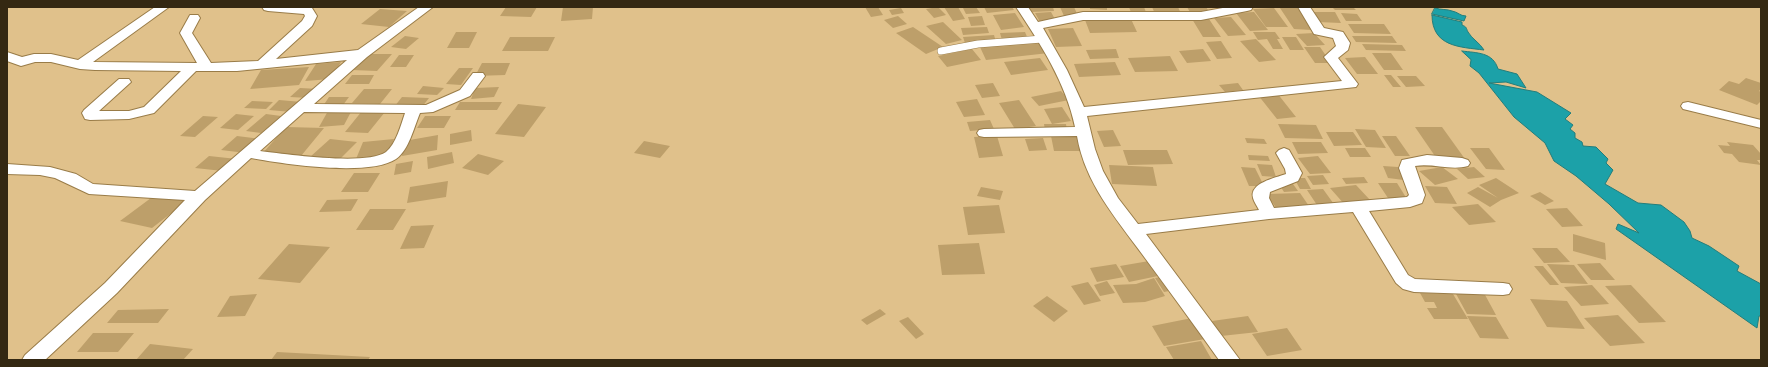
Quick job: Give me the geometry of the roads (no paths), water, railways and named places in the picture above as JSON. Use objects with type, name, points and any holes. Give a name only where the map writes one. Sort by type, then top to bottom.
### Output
[{"type":"street","points":[[80,65],[163,7]]},
{"type":"street","points":[[262,65],[308,23],[312,16],[308,10],[268,7]]},
{"type":"street","points":[[32,360],[91,307],[199,196],[247,153],[362,54],[427,7]]},
{"type":"street","points":[[1022,7],[1039,32],[1066,79],[1079,112],[1082,131],[1088,151],[1104,191],[1116,210],[1134,230],[1230,360]]},
{"type":"street","points":[[1039,32],[1083,16],[1201,16],[1247,7]]},
{"type":"street","points":[[1079,112],[1351,84],[1331,58],[1331,56],[1343,47],[1343,43],[1338,35],[1319,31],[1304,7]]},
{"type":"street","points":[[194,18],[186,33],[199,66]]},
{"type":"street","points":[[7,68],[34,58],[65,60],[80,65],[237,67],[362,54]]},
{"type":"street","points":[[7,56],[21,62]]},
{"type":"street","points":[[124,82],[89,113],[90,116],[129,116],[149,110],[199,66]]},
{"type":"street","points":[[301,108],[428,109],[465,94],[478,76]]},
{"type":"street","points":[[1688,106],[1761,124]]},
{"type":"street","points":[[247,153],[274,159],[314,162],[362,162],[379,160],[390,156],[396,150],[414,110]]},
{"type":"street","points":[[984,133],[1082,131]]},
{"type":"street","points":[[1269,214],[1261,198],[1261,192],[1264,188],[1292,177],[1294,174],[1293,169],[1284,153]]},
{"type":"street","points":[[1134,230],[1269,214],[1404,203],[1416,199],[1417,195],[1407,168],[1408,163],[1413,161],[1462,163]]},
{"type":"street","points":[[7,169],[54,172],[79,181],[89,190],[199,196]]},
{"type":"street","points":[[1358,206],[1402,279],[1409,284],[1414,286],[1503,289]]},
{"type":"lane","points":[[941,51],[1039,32]]},
{"type":"water","points":[[1435,8],[1450,10],[1466,16],[1464,21],[1432,14]]},
{"type":"water","points":[[1432,15],[1462,22],[1462,25],[1466,27],[1484,50],[1457,46],[1442,39],[1437,34],[1433,26]]},
{"type":"water","points":[[1462,51],[1479,53],[1488,56],[1496,63],[1498,69],[1517,74],[1526,88],[1506,82],[1489,83],[1537,92],[1571,113],[1565,119],[1573,125],[1570,129],[1575,133],[1575,138],[1582,142],[1583,146],[1596,147],[1608,159],[1606,163],[1613,170],[1605,184],[1638,203],[1661,205],[1684,222],[1690,231],[1692,238],[1709,246],[1739,266],[1737,271],[1761,284],[1761,316],[1759,316],[1757,328],[1616,229],[1618,224],[1639,233],[1609,204],[1576,176],[1554,161],[1545,143],[1514,117],[1479,73],[1470,66],[1471,60]]}]
